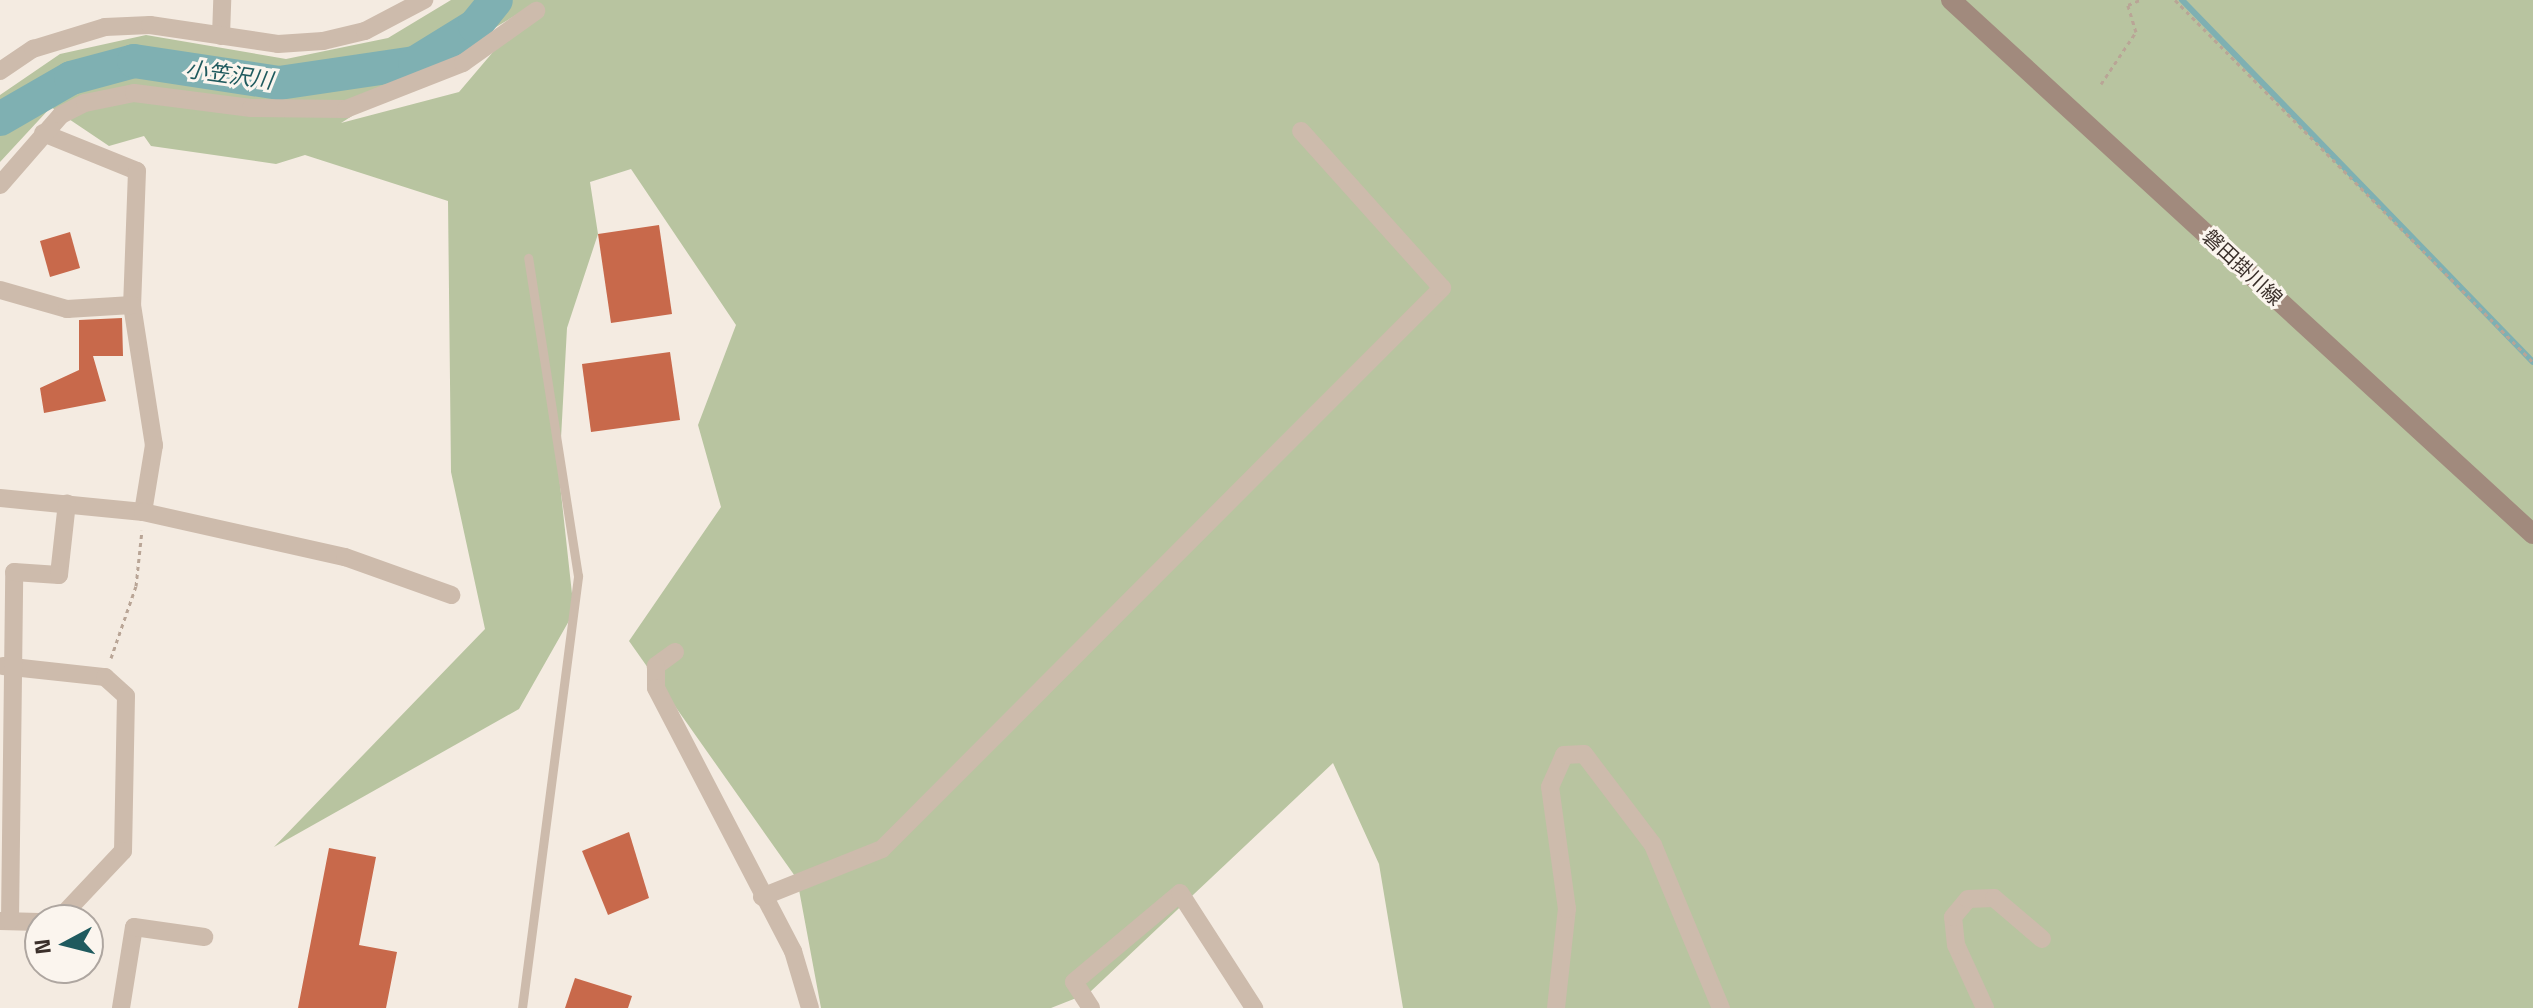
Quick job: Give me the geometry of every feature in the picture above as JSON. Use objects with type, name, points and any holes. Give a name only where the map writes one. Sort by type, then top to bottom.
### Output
[{"type":"main road","name":"磐田掛川線","points":[[1951,0],[2533,534]]},
{"type":"street","points":[[221,36],[222,0]]},
{"type":"street","points":[[0,71],[33,49],[105,27],[323,41],[365,31],[424,0]]},
{"type":"street","points":[[0,185],[43,133],[85,103],[134,93],[251,108],[346,109],[463,63],[536,11]]},
{"type":"street","points":[[762,897],[882,849],[1442,288],[1301,131]]},
{"type":"street","points":[[43,133],[137,171],[132,305],[154,445],[143,512]]},
{"type":"street","points":[[0,290],[67,309],[132,305]]},
{"type":"street","points":[[0,498],[143,512],[345,557],[451,595]]},
{"type":"street","points":[[5,921],[6,666],[14,572],[59,575],[67,503]]},
{"type":"street","points":[[675,652],[656,666],[656,688],[762,897],[793,951],[810,1008]]},
{"type":"street","points":[[6,666],[105,677],[126,696],[123,851],[73,904]]},
{"type":"street","points":[[1556,1008],[1567,909],[1550,787],[1564,755],[1584,754],[1653,845],[1721,1008]]},
{"type":"street","points":[[1091,1008],[1074,982],[1180,893],[1254,1008]]},
{"type":"street","points":[[1985,1008],[1956,945],[1953,917],[1968,899],[1994,898],[2042,939]]},
{"type":"street","points":[[121,1008],[134,927],[204,937]]},
{"type":"lane","points":[[522,1008],[578,576],[528,258]]},
{"type":"path","points":[[2101,84],[2136,32],[2128,5],[2140,0]]},
{"type":"path","points":[[2175,0],[2533,362]]},
{"type":"path","points":[[105,677],[136,586],[143,512]]},
{"type":"green space","points":[[451,0],[2533,0],[2533,1008],[1403,1008],[1379,864],[1333,763],[1089,993],[1051,1008],[821,1008],[797,879],[629,641],[721,507],[698,425],[736,325],[631,169],[590,182],[598,234],[567,328],[559,475],[574,612],[519,709],[274,847],[485,629],[451,472],[448,201],[305,155],[276,164],[151,146],[144,136],[109,146],[51,107],[0,162],[0,95],[60,54],[146,35],[286,59],[388,38]],"holes":[[[533,5],[459,92],[341,123]]]},
{"type":"building","points":[[659,225],[672,314],[611,323],[598,234]]},
{"type":"building","points":[[70,232],[80,268],[50,277],[40,241]]},
{"type":"building","points":[[122,318],[123,356],[93,356],[106,401],[44,413],[40,388],[79,370],[79,320]]},
{"type":"building","points":[[670,352],[680,420],[591,432],[582,364]]},
{"type":"building","points":[[629,832],[649,898],[608,915],[582,851]]},
{"type":"building","points":[[329,848],[376,857],[359,945],[397,952],[386,1008],[298,1008]]},
{"type":"building","points":[[575,978],[632,996],[628,1008],[565,1008]]},
{"type":"waterway","name":"小笠沢川","points":[[0,119],[71,78],[134,61],[279,83],[415,63],[475,26],[496,0]]},
{"type":"waterway","points":[[2182,0],[2533,362]]}]
